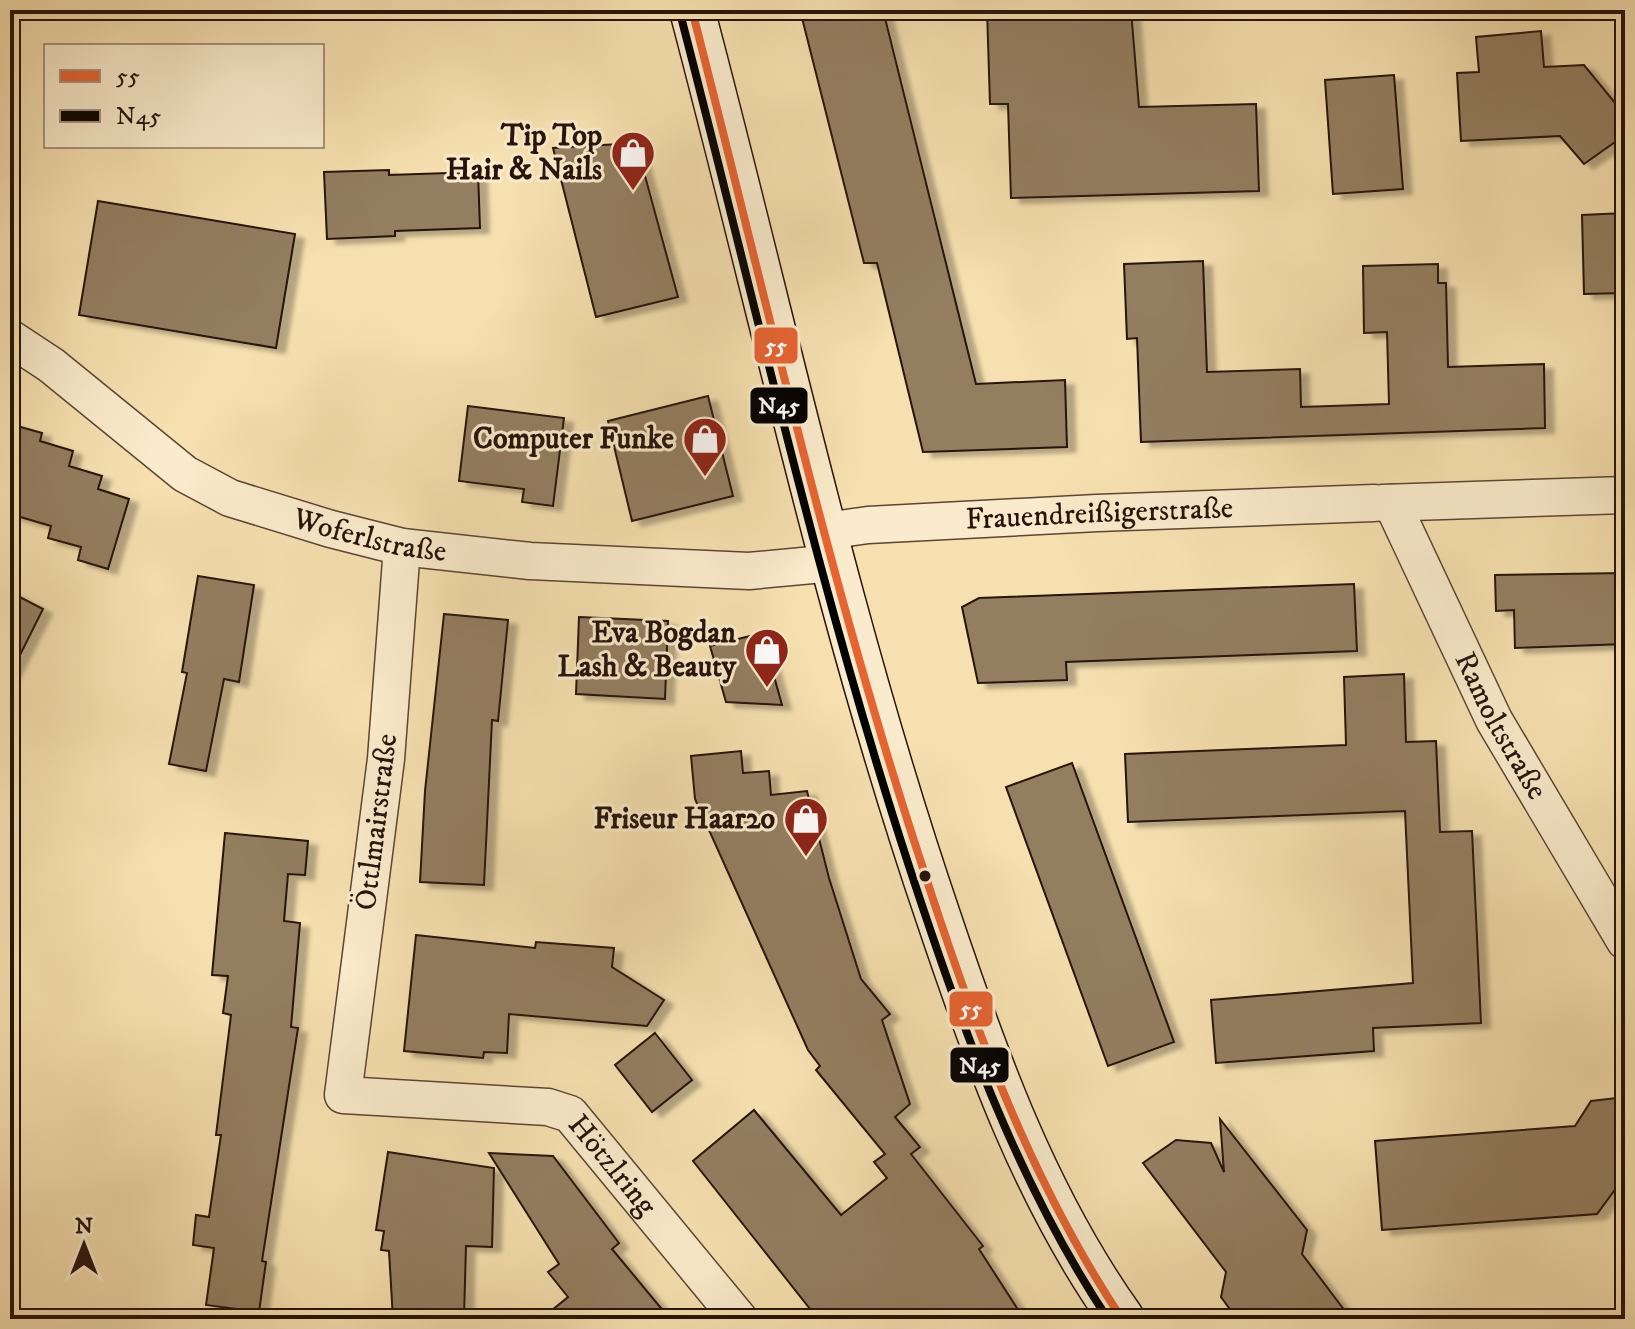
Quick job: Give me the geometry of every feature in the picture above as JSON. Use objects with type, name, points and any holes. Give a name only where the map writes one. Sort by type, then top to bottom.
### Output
[{"type":"main road","points":[[692,10],[830,547],[907,828],[962,990],[1006,1104],[1041,1182],[1094,1279],[1122,1319]]},
{"type":"street","name":"Woferlstraße","points":[[10,338],[51,365],[185,474],[230,498],[402,547],[530,561],[749,571],[830,547]]},
{"type":"street","name":"Frauendreißigerstraße","points":[[830,547],[868,525],[1097,513],[1625,495]]},
{"type":"street","name":"Ramoltstraße","points":[[1383,503],[1494,720],[1625,941]]},
{"type":"street","name":"Öttlmairstraße","points":[[343,1095],[386,759],[402,547]]},
{"type":"street","name":"Hötzlring","points":[[343,1095],[548,1107],[570,1114],[739,1319]]},
{"type":"building","points":[[800,10],[883,10],[976,384],[1065,380],[1067,447],[923,452],[877,263],[864,263]]},
{"type":"building","points":[[987,10],[1131,10],[1139,107],[1256,104],[1259,191],[1011,198],[1008,104],[990,104]]},
{"type":"building","points":[[1541,31],[1544,67],[1584,65],[1625,115],[1625,135],[1584,164],[1560,136],[1461,141],[1457,73],[1479,72],[1476,37]]},
{"type":"building","points":[[1394,75],[1403,189],[1333,194],[1325,80]]},
{"type":"building","points":[[636,143],[678,297],[596,317],[553,148]]},
{"type":"building","points":[[389,170],[389,175],[478,172],[480,228],[395,231],[395,236],[327,239],[324,172]]},
{"type":"building","points":[[98,201],[295,234],[276,348],[79,315]]},
{"type":"building","points":[[1625,213],[1625,293],[1584,294],[1582,215]]},
{"type":"building","points":[[1203,261],[1207,372],[1300,369],[1301,407],[1389,404],[1387,332],[1364,333],[1363,266],[1438,264],[1438,283],[1446,283],[1448,367],[1544,364],[1545,428],[1141,442],[1137,338],[1127,339],[1124,264]]},
{"type":"building","points":[[708,396],[733,496],[632,521],[608,421]]},
{"type":"building","points":[[468,406],[564,418],[553,506],[522,502],[524,489],[459,481]]},
{"type":"building","points":[[10,424],[42,433],[40,441],[73,451],[69,466],[102,476],[98,489],[129,499],[108,569],[78,560],[81,547],[48,538],[51,526],[10,514]]},
{"type":"building","points":[[1625,573],[1625,644],[1515,648],[1514,610],[1496,611],[1495,575]]},
{"type":"building","points":[[198,576],[254,585],[239,682],[224,679],[206,771],[169,764],[187,673],[182,672]]},
{"type":"building","points":[[1354,584],[1357,651],[1066,662],[1067,680],[978,683],[962,607],[979,598]]},
{"type":"building","points":[[10,592],[43,609],[10,675]]},
{"type":"building","points":[[444,614],[508,620],[498,721],[492,720],[484,885],[420,882],[425,791]]},
{"type":"building","points":[[579,617],[668,621],[665,699],[576,694]]},
{"type":"building","points":[[762,633],[782,705],[726,702],[710,646]]},
{"type":"building","points":[[1404,674],[1406,742],[1436,741],[1440,832],[1472,831],[1481,1023],[1373,1028],[1374,1051],[1216,1063],[1211,1000],[1413,983],[1405,811],[1128,822],[1125,754],[1346,745],[1344,677]]},
{"type":"building","points":[[741,751],[743,773],[769,771],[771,795],[807,791],[829,878],[861,979],[890,1014],[882,1020],[910,1104],[895,1117],[920,1147],[911,1154],[983,1246],[979,1249],[1024,1319],[818,1319],[693,1161],[754,1110],[841,1215],[887,1178],[874,1162],[885,1154],[816,1070],[820,1066],[808,1050],[695,799],[691,756]]},
{"type":"building","points":[[1072,763],[1174,1042],[1108,1066],[1006,787]]},
{"type":"building","points":[[225,833],[308,841],[305,875],[288,874],[284,921],[300,923],[291,1027],[298,1028],[262,1261],[266,1262],[259,1312],[206,1305],[214,1248],[193,1245],[196,1215],[209,1217],[221,1135],[216,1135],[231,1015],[223,1013],[228,976],[212,975]]},
{"type":"building","points":[[416,935],[535,948],[536,942],[614,948],[612,967],[664,1000],[647,1026],[509,1014],[507,1053],[484,1052],[483,1058],[404,1051]]},
{"type":"building","points":[[655,1033],[692,1080],[652,1112],[615,1065]]},
{"type":"building","points":[[1625,1097],[1625,1176],[1597,1214],[1382,1230],[1375,1141],[1575,1126],[1591,1101]]},
{"type":"building","points":[[1220,1119],[1307,1230],[1302,1254],[1351,1319],[1237,1319],[1221,1297],[1226,1272],[1143,1163],[1176,1140],[1211,1143],[1224,1172]]},
{"type":"building","points":[[388,1152],[494,1168],[492,1247],[466,1246],[464,1318],[393,1319],[389,1251],[381,1250],[384,1231],[376,1230]]},
{"type":"building","points":[[489,1153],[553,1156],[619,1243],[612,1249],[670,1319],[541,1319],[568,1297],[548,1272],[559,1264]]},
{"type":"transit line","name":"55","points":[[692,10],[826,541],[886,751],[939,917],[1004,1095],[1058,1209],[1122,1319]]},
{"type":"transit line","name":"N45","points":[[680,13],[815,546],[908,863],[948,982],[993,1098],[1045,1211],[1108,1319]]},
{"type":"place","name":"Tip Top Hair & Nails","points":[[633,192]]},
{"type":"place","name":"Computer Funke","points":[[705,478]]},
{"type":"place","name":"Eva Bogdan Lash & Beauty","points":[[767,689]]},
{"type":"place","name":"Friseur Haar2o","points":[[806,858]]}]
